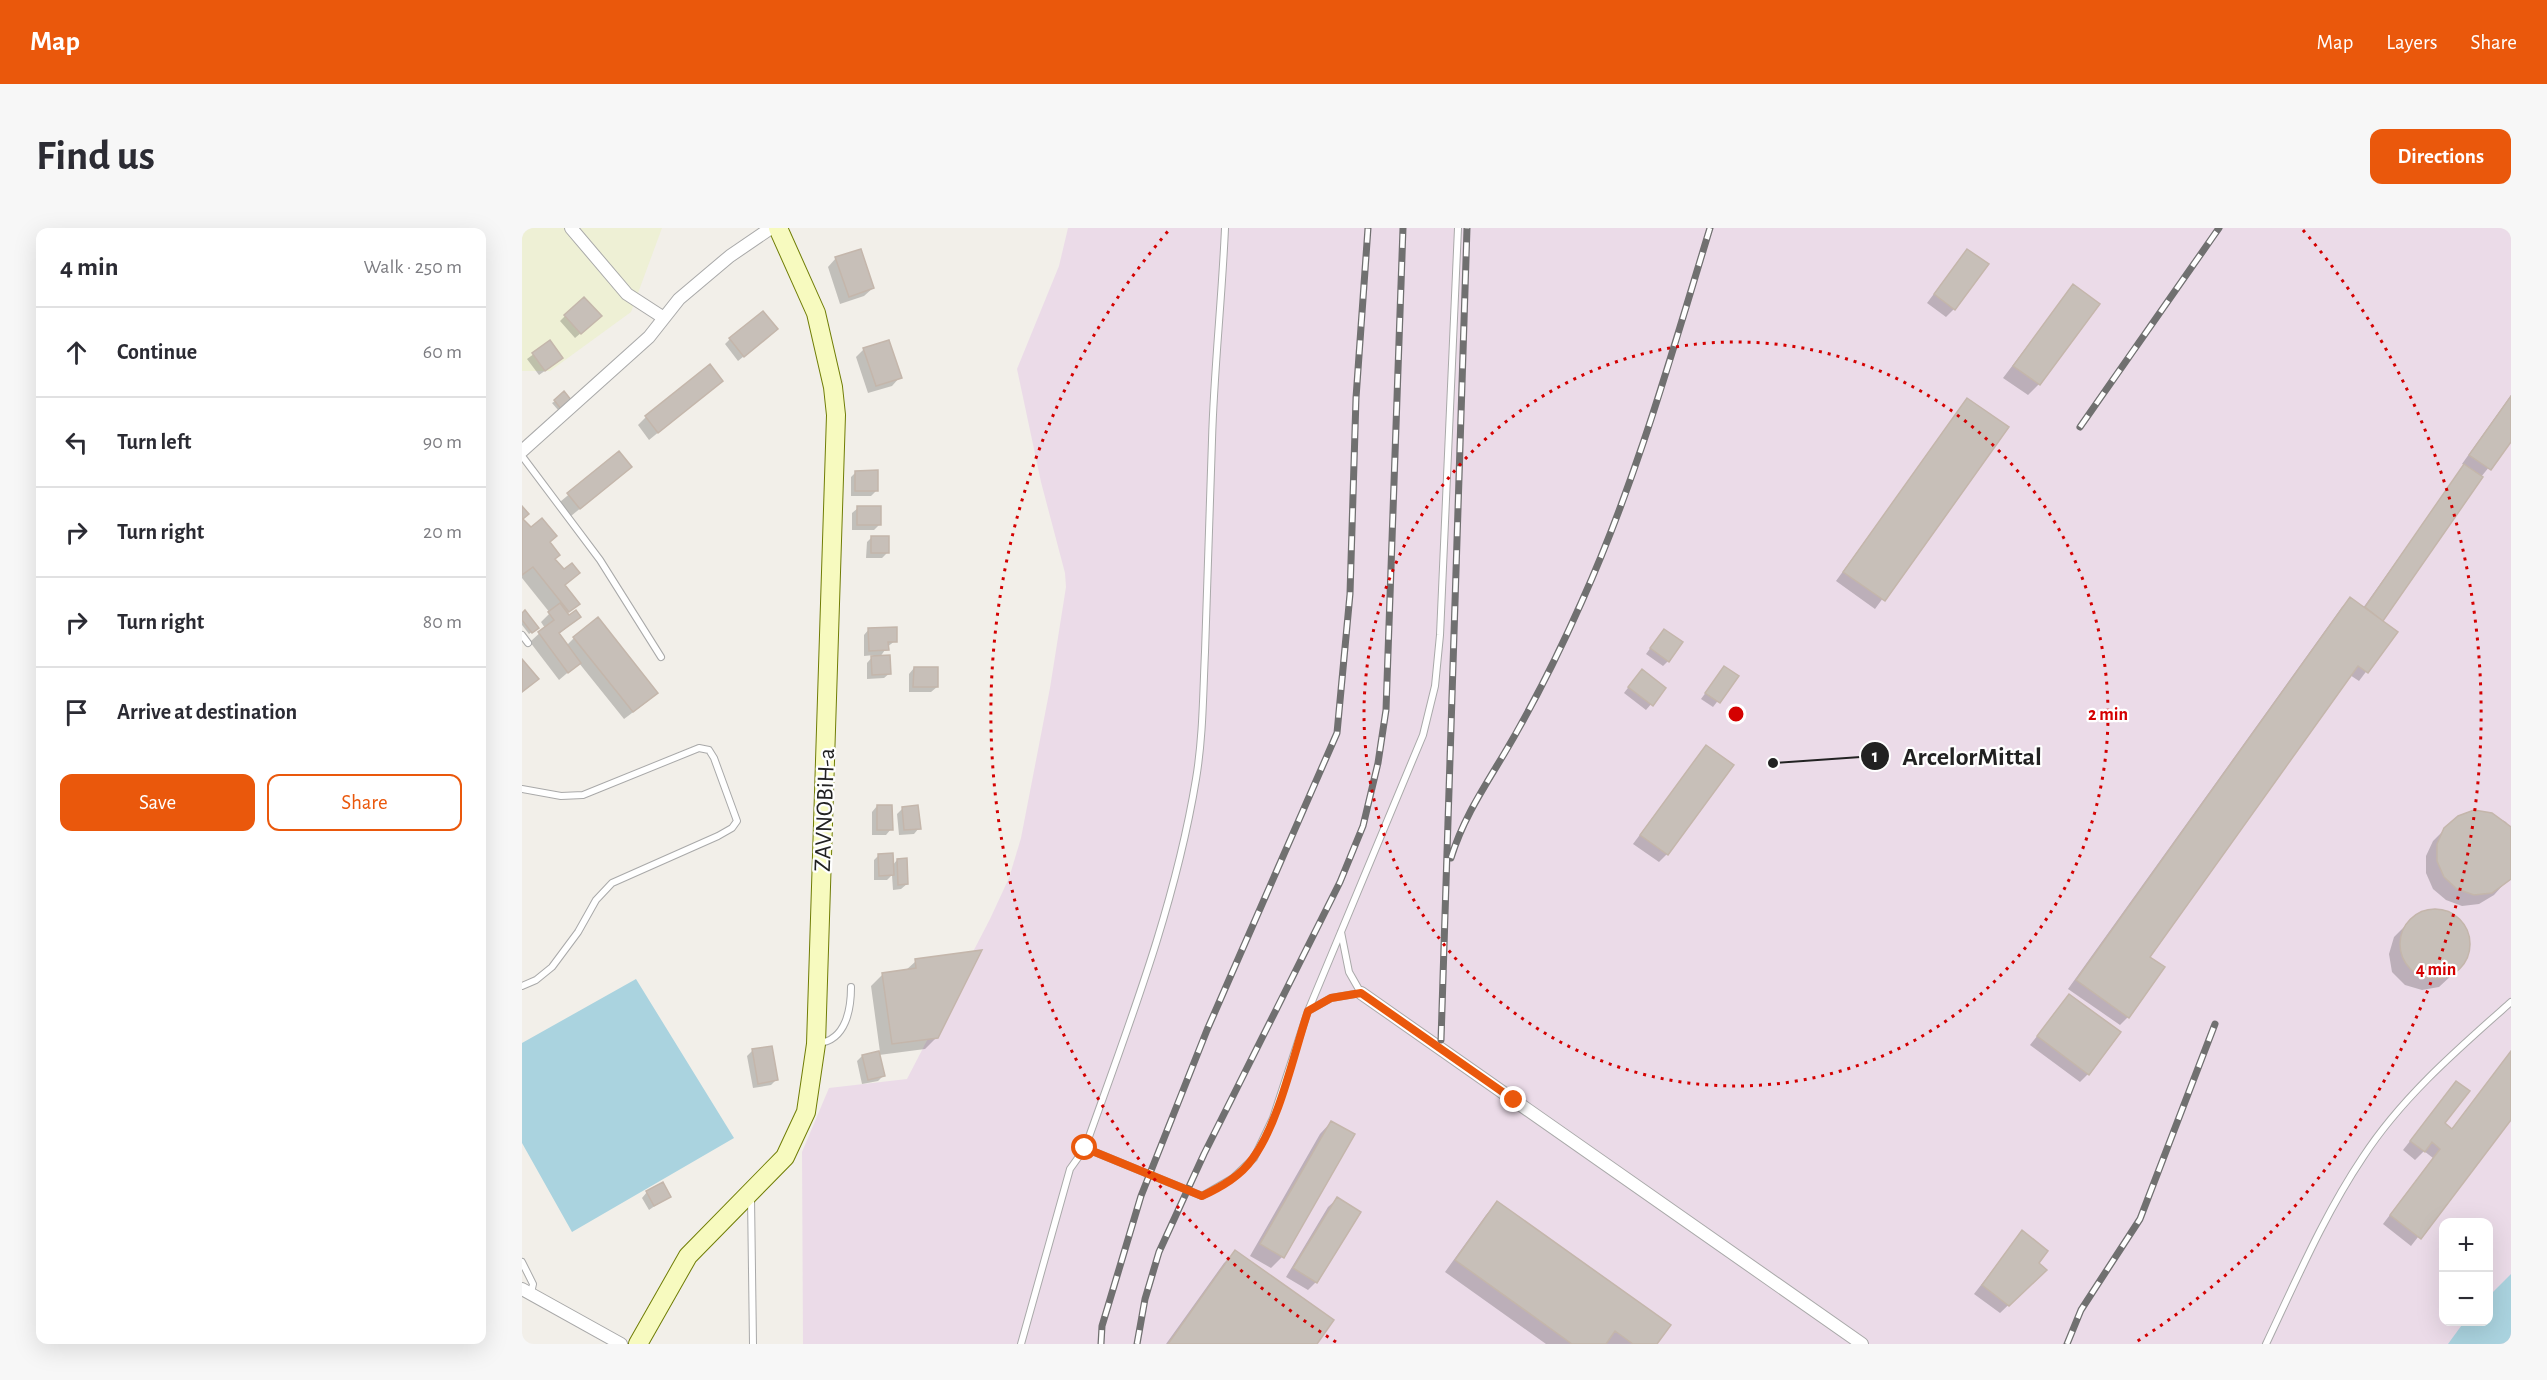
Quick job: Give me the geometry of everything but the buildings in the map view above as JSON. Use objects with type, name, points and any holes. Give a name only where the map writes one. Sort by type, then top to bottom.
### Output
[{"type":"main road","name":"ZAVNOBiH-a","points":[[638,1344],[688,1256],[786,1157],[806,1112],[816,1044],[836,415],[833,387],[816,313],[778,228]]},
{"type":"street","points":[[571,228],[627,294],[664,318]]},
{"type":"street","points":[[522,451],[635,350],[679,299],[721,263],[771,228]]},
{"type":"street","points":[[1361,993],[1862,1344]]},
{"type":"street","points":[[526,1291],[621,1344]]},
{"type":"lane","points":[[1021,1344],[1070,1169],[1085,1148],[1154,955],[1176,874],[1196,778],[1202,711],[1208,577],[1213,398],[1225,228]]},
{"type":"lane","points":[[1085,1148],[1202,1196],[1218,1189],[1254,1158],[1273,1118],[1308,1011],[1423,735],[1435,686],[1440,635],[1458,228]]},
{"type":"lane","points":[[522,456],[600,560],[661,657]]},
{"type":"lane","points":[[522,635],[528,643]]},
{"type":"lane","points":[[522,789],[561,796],[583,795],[699,748],[708,750],[714,759],[737,820],[732,828],[718,836],[612,883],[596,900],[578,932],[552,968],[537,980],[522,986]]},
{"type":"lane","points":[[1308,1011],[1331,998],[1361,993],[1349,972],[1341,932]]},
{"type":"lane","points":[[816,1044],[832,1039],[846,1022],[851,1009],[851,987]]},
{"type":"lane","points":[[2266,1344],[2330,1212],[2363,1156],[2407,1101],[2511,1002]]},
{"type":"lane","points":[[751,1191],[753,1344]]},
{"type":"lane","points":[[522,1262],[533,1284],[526,1291]]},
{"type":"shaded area","points":[[1068,228],[2511,228],[2511,1344],[803,1344],[802,1152],[829,1088],[907,1079],[990,919],[1009,878],[1021,838],[1050,688],[1066,587],[1065,573],[1041,482],[1017,369],[1059,266]]},
{"type":"green space","points":[[522,228],[662,228],[631,312],[550,371],[522,371]]},
{"type":"water","points":[[636,979],[734,1138],[572,1232],[522,1143],[522,1043]]},
{"type":"water","points":[[2511,1274],[2511,1344],[2448,1344],[2461,1326],[2493,1326],[2493,1292]]},
{"type":"railway","points":[[1101,1344],[1102,1326],[1141,1196],[1207,1030],[1337,733],[1350,594],[1356,398],[1368,228]]},
{"type":"railway","points":[[1137,1344],[1145,1299],[1159,1252],[1204,1154],[1340,882],[1363,826],[1378,763],[1386,710],[1403,228]]},
{"type":"railway","points":[[1441,1040],[1467,228]]},
{"type":"railway","points":[[1451,858],[1474,804],[1525,717],[1555,659],[1601,556],[1652,416],[1710,228]]},
{"type":"railway","points":[[2080,427],[2219,228]]},
{"type":"railway","points":[[2067,1344],[2081,1310],[2140,1219],[2215,1024]]},
{"type":"place","name":"ArcelorMittal","points":[[1773,763]]},
{"type":"route","points":[[1085,1148],[1202,1196],[1218,1189],[1254,1158],[1273,1118],[1308,1011],[1331,998],[1361,993],[1514,1100]]}]
